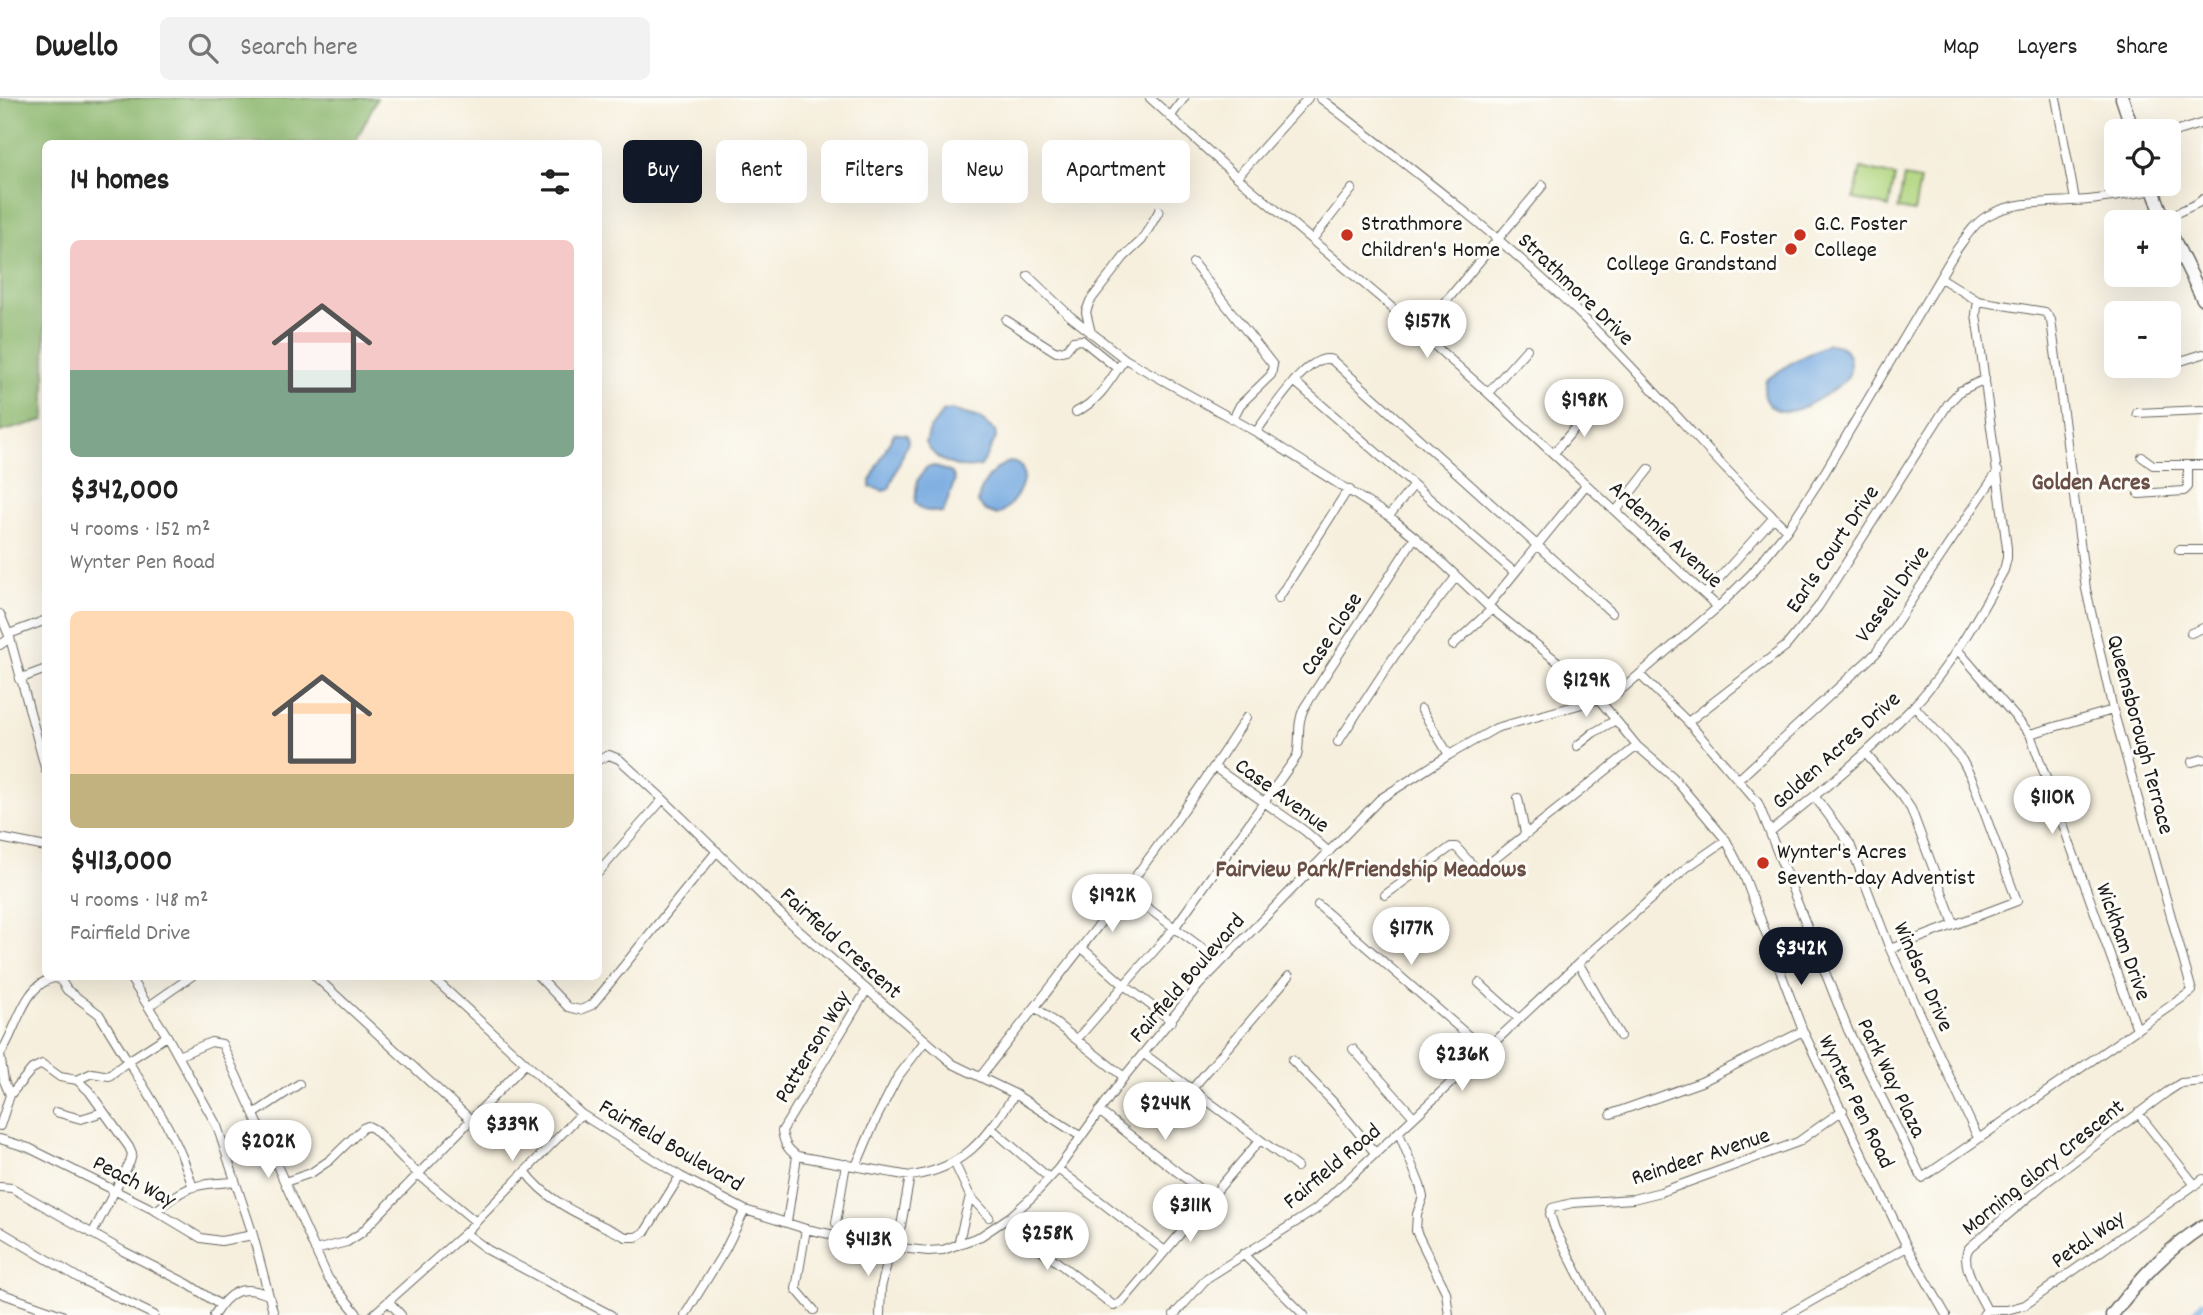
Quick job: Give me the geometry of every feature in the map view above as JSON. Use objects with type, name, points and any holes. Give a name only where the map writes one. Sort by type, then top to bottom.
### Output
[{"type":"main road","points":[[2122,98],[2129,119]]},
{"type":"main road","points":[[2181,253],[2203,297]]},
{"type":"main road","points":[[2112,1315],[2138,1280],[2181,1241],[2203,1226]]},
{"type":"street","name":"Ardennie Avenue","points":[[1150,98],[1237,177],[1488,393],[1718,607]]},
{"type":"street","points":[[1170,117],[1184,98]]},
{"type":"street","points":[[1237,177],[1308,98]]},
{"type":"street","name":"Strathmore Drive","points":[[1320,98],[1532,268],[1586,320],[1787,530]]},
{"type":"street","points":[[2056,98],[2075,201]]},
{"type":"street","points":[[2181,130],[2203,123]]},
{"type":"street","points":[[1419,334],[1543,185]]},
{"type":"street","points":[[1312,240],[1352,189]]},
{"type":"street","name":"Fairfield Boulevard","points":[[435,980],[581,1114],[680,1176],[746,1210],[806,1229],[891,1247],[928,1251],[958,1245],[981,1236],[1011,1216],[1058,1169],[1124,1077],[1199,985],[1380,799],[1496,729],[1620,691],[1718,607],[1752,573],[1787,530],[1825,472],[1969,232],[1986,217],[2018,206],[2104,196]]},
{"type":"street","points":[[2181,214],[2203,198]]},
{"type":"street","points":[[1091,332],[1086,312],[1090,301],[1124,257],[1142,240],[1159,211]]},
{"type":"street","points":[[1193,263],[1273,365],[1271,375],[1245,399],[1233,419]]},
{"type":"street","name":"Wynter Pen Road","points":[[1028,276],[1125,359],[1256,432],[1389,516],[1490,608],[1588,686],[1637,746],[1673,777],[1726,840],[1744,873],[1803,1031],[1907,1247],[1946,1315]]},
{"type":"street","name":"Queensborough Terrace","points":[[1922,1178],[2192,991],[2113,710],[2086,589],[2051,320],[2045,312],[1978,301],[1941,278]]},
{"type":"street","name":"Golden Acres Drive","points":[[1771,831],[1866,754],[1914,706],[1957,649],[1991,595],[2007,558],[1976,314],[1978,301]]},
{"type":"street","points":[[1006,320],[1056,352],[1063,352],[1073,341],[1082,340],[1118,369]]},
{"type":"street","points":[[1488,393],[1527,349]]},
{"type":"street","points":[[2181,361],[2203,354]]},
{"type":"street","points":[[1256,432],[1294,381],[1318,359],[1326,357],[1332,360],[1612,612]]},
{"type":"street","points":[[1076,412],[1101,395],[1125,359]]},
{"type":"street","name":"Earls Court Drive","points":[[1688,722],[1786,646],[1818,607],[1948,404],[1960,391],[1985,380]]},
{"type":"street","points":[[1294,381],[1514,572]]},
{"type":"street","points":[[1554,453],[1593,406]]},
{"type":"street","points":[[2137,413],[2203,410]]},
{"type":"street","points":[[2142,457],[2153,465],[2203,466]]},
{"type":"street","points":[[2139,494],[2184,491],[2188,487],[2188,467]]},
{"type":"street","points":[[1616,511],[1648,469]]},
{"type":"street","name":"Vassell Drive","points":[[1738,780],[1875,653],[1998,471]]},
{"type":"street","points":[[1453,645],[1490,608],[1514,572],[1586,485]]},
{"type":"street","points":[[1389,516],[1413,486]]},
{"type":"street","points":[[1278,599],[1350,490]]},
{"type":"street","points":[[1705,594],[1774,517]]},
{"type":"street","name":"Case Close","points":[[1263,803],[1297,756],[1300,746],[1300,718],[1304,708],[1415,537]]},
{"type":"street","points":[[2179,550],[2203,550]]},
{"type":"street","points":[[1338,743],[1395,655],[1456,577]]},
{"type":"street","points":[[0,614],[9,636],[42,758]]},
{"type":"street","points":[[0,645],[9,636],[42,622]]},
{"type":"street","points":[[2191,633],[2203,628]]},
{"type":"street","name":"Wickham Drive","points":[[1957,649],[2030,734],[2137,1029]]},
{"type":"street","points":[[19,680],[42,671]]},
{"type":"street","name":"Park Way Plaza","points":[[1640,675],[1688,722],[1758,803],[1848,1030],[1922,1178]]},
{"type":"street","points":[[1890,950],[2017,901],[1972,779],[1962,760],[1914,706]]},
{"type":"street","points":[[1421,709],[1449,755]]},
{"type":"street","points":[[2030,734],[2113,710]]},
{"type":"street","points":[[979,1077],[1126,892],[1246,718]]},
{"type":"street","points":[[1577,746],[1614,721]]},
{"type":"street","points":[[1385,895],[1451,846],[1456,847],[1477,870],[1482,869],[1637,746]]},
{"type":"street","points":[[1866,754],[1911,809],[1954,924]]},
{"type":"street","name":"Fairfield Crescent","points":[[602,758],[609,755],[619,759],[790,922],[866,991],[953,1064],[1015,1094],[1080,1136]]},
{"type":"street","points":[[2192,762],[2203,759]]},
{"type":"street","name":"Case Avenue","points":[[1214,767],[1305,831],[1329,852]]},
{"type":"street","name":"Windsor Drive","points":[[1815,797],[1850,844],[1890,950],[1978,1138]]},
{"type":"street","points":[[1518,798],[1525,833]]},
{"type":"street","points":[[602,868],[663,799]]},
{"type":"street","points":[[1077,1039],[1175,927],[1263,803]]},
{"type":"street","points":[[0,838],[42,846]]},
{"type":"street","name":"Fairfield Road","points":[[1174,1315],[1207,1278],[1315,1210],[1579,964],[1686,868],[1726,840]]},
{"type":"street","points":[[542,980],[568,1007],[580,1010],[592,1005],[717,851]]},
{"type":"street","points":[[1126,892],[1221,962]]},
{"type":"street","points":[[1318,905],[1486,1051]]},
{"type":"street","points":[[1082,948],[1124,985],[1172,1021]]},
{"type":"street","points":[[1579,964],[1620,1036]]},
{"type":"street","points":[[1192,1089],[1289,976]]},
{"type":"street","points":[[10,1095],[4,1081],[0,1054],[25,1004],[50,980]]},
{"type":"street","points":[[61,980],[79,1001],[99,1014],[170,1132],[192,1185]]},
{"type":"street","points":[[132,980],[167,1036],[216,1126],[228,1154],[274,1315]]},
{"type":"street","points":[[149,1006],[186,980]]},
{"type":"street","points":[[318,980],[471,1120]]},
{"type":"street","points":[[1479,983],[1519,1019]]},
{"type":"street","name":"Patterson Way","points":[[797,1156],[789,1151],[784,1143],[782,1131],[866,991]]},
{"type":"street","points":[[1035,1007],[1124,1077]]},
{"type":"street","points":[[1611,1114],[1701,1082],[1803,1031]]},
{"type":"street","points":[[77,1080],[92,1073],[109,1076],[128,1060],[167,1036]]},
{"type":"street","points":[[856,1166],[897,1078],[925,1041]]},
{"type":"street","points":[[178,1056],[211,1042],[222,1044],[328,1278],[358,1315]]},
{"type":"street","points":[[1353,1049],[1414,1116]]},
{"type":"street","points":[[1144,1054],[1297,1167]]},
{"type":"street","points":[[1292,1060],[1333,1102],[1376,1154]]},
{"type":"street","points":[[315,1250],[347,1242],[361,1233],[525,1064]]},
{"type":"street","points":[[0,1126],[10,1095],[36,1066],[42,1065],[60,1077],[77,1080],[94,1096],[132,1154],[116,1192],[92,1234]]},
{"type":"street","name":"Morning Glory Crescent","points":[[1985,1313],[1965,1262],[1966,1252],[2045,1183],[2138,1113],[2181,1083],[2203,1081]]},
{"type":"street","points":[[254,1114],[299,1084]]},
{"type":"street","points":[[787,1222],[797,1156],[910,1176],[927,1174],[955,1164],[992,1129],[1015,1094]]},
{"type":"street","name":"Reindeer Avenue","points":[[1599,1315],[1555,1229],[1550,1214],[1552,1208],[1572,1203],[1633,1199],[1661,1192],[1798,1142],[1843,1110]]},
{"type":"street","points":[[1099,1111],[1211,1198]]},
{"type":"street","points":[[56,1112],[81,1119],[103,1112]]},
{"type":"street","points":[[2138,1113],[2195,1185]]},
{"type":"street","points":[[373,1315],[390,1303],[465,1233],[581,1114]]},
{"type":"street","points":[[285,1182],[311,1173],[368,1126],[419,1175],[476,1222]]},
{"type":"street","points":[[992,1129],[1049,1178]]},
{"type":"street","points":[[1399,1133],[1423,1197],[1417,1214],[1416,1231],[1446,1292],[1449,1315]]},
{"type":"street","name":"Peach Way","points":[[0,1139],[30,1148],[156,1211],[201,1238],[212,1242],[253,1235]]},
{"type":"street","points":[[1011,1216],[1030,1241],[1114,1306],[1122,1302],[1259,1140]]},
{"type":"street","points":[[836,1223],[846,1164]]},
{"type":"street","points":[[955,1164],[970,1196],[989,1217]]},
{"type":"street","points":[[1058,1169],[1165,1251]]},
{"type":"street","points":[[525,1171],[550,1198],[626,1237],[636,1237],[645,1232],[680,1176]]},
{"type":"street","points":[[901,1226],[910,1176]]},
{"type":"street","name":"Petal Way","points":[[1985,1313],[2025,1305],[2203,1179]]},
{"type":"street","points":[[156,1211],[174,1195],[192,1185],[234,1182]]},
{"type":"street","points":[[0,1187],[12,1188],[188,1284],[220,1305]]},
{"type":"street","points":[[958,1245],[970,1196]]},
{"type":"street","points":[[685,1315],[746,1210]]},
{"type":"street","points":[[806,1229],[796,1289],[814,1310]]},
{"type":"street","points":[[0,1231],[82,1280],[154,1315]]},
{"type":"street","points":[[465,1233],[488,1250],[611,1315]]},
{"type":"street","points":[[880,1315],[881,1288],[891,1247]]},
{"type":"street","points":[[1787,1315],[1907,1247]]},
{"type":"street","points":[[1244,1254],[1304,1315]]},
{"type":"street","points":[[214,1315],[220,1305],[240,1290],[246,1288],[268,1295]]},
{"type":"street","points":[[0,1293],[60,1314]]},
{"type":"street","points":[[390,1303],[401,1315]]},
{"type":"green space","points":[[0,98],[377,98],[356,140],[42,140],[42,421],[0,432]]},
{"type":"green space","points":[[1861,168],[1895,176],[1889,207],[1854,199]]},
{"type":"green space","points":[[1904,177],[1920,180],[1914,212],[1898,209]]},
{"type":"water","points":[[1828,344],[1842,347],[1850,360],[1848,376],[1839,386],[1809,405],[1792,411],[1777,409],[1767,402],[1764,390],[1766,380],[1794,361]]},
{"type":"water","points":[[951,410],[979,418],[995,431],[996,438],[981,466],[949,464],[930,450],[926,443],[930,429],[943,412]]},
{"type":"water","points":[[894,433],[907,435],[908,442],[889,489],[884,491],[870,487],[870,481]]},
{"type":"water","points":[[1010,462],[1019,465],[1023,471],[1023,479],[1010,505],[997,515],[986,511],[978,503],[979,497],[993,472]]},
{"type":"water","points":[[934,466],[952,473],[955,480],[943,513],[923,510],[915,503],[917,481],[926,468]]},
{"type":"waterway","points":[[2193,1315],[2203,1303]]},
{"type":"place","name":"Strathmore Children's Home","points":[[1347,235]]},
{"type":"place","name":"G.C. Foster College","points":[[1800,235]]},
{"type":"place","name":"G. C. Foster College Grandstand","points":[[1791,249]]},
{"type":"place","name":"Wynter's Acres Seventh-day Adventist","points":[[1763,863]]},
{"type":"district","name":"Golden Acres","points":[[2091,481]]},
{"type":"district","name":"Fairview Park/Friendship Meadows","points":[[1371,868]]}]
